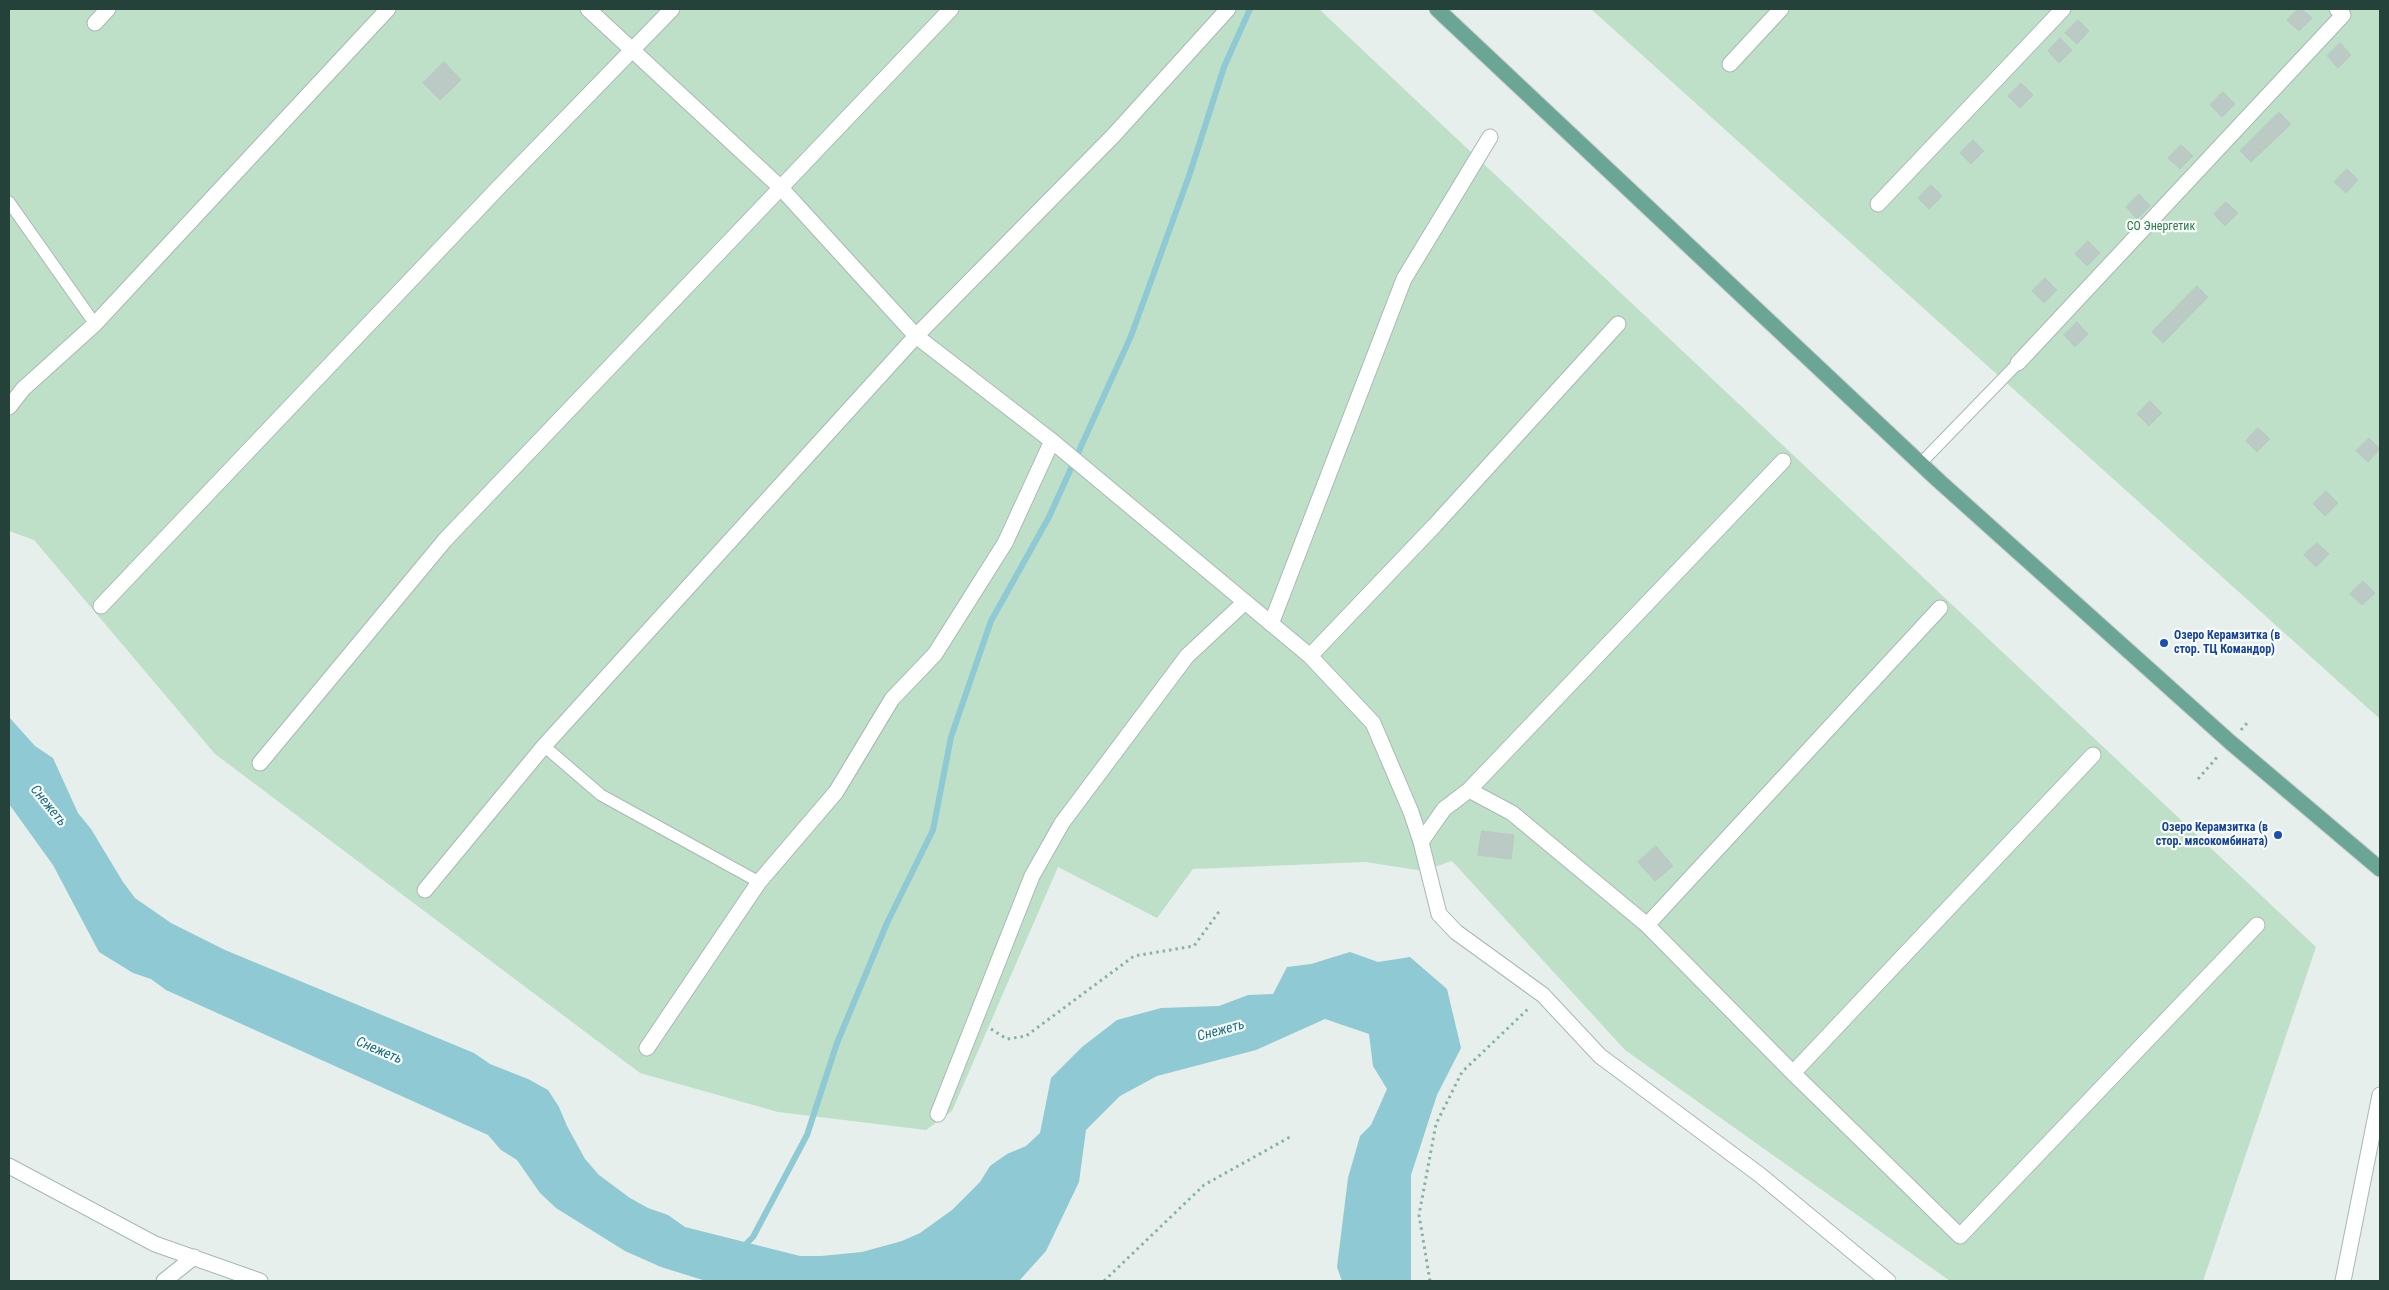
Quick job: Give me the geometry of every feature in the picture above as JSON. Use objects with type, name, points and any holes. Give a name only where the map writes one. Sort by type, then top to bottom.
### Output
[{"type":"main road","points":[[1437,9],[1920,464],[2230,742],[2380,868]]},
{"type":"street","points":[[95,23],[108,9]]},
{"type":"street","points":[[9,407],[23,388],[95,324],[388,9]]},
{"type":"street","points":[[588,9],[781,188],[916,336],[1052,440],[1310,656],[1373,723],[1411,812],[1421,842],[1439,914],[1456,932],[1543,995],[1600,1056],[1760,1174],[1888,1281]]},
{"type":"street","points":[[101,606],[492,194],[672,9]]},
{"type":"street","points":[[260,763],[445,540],[951,9]]},
{"type":"street","points":[[425,890],[544,746],[916,336],[1113,136],[1228,9]]},
{"type":"street","points":[[1730,64],[1782,9]]},
{"type":"street","points":[[1878,204],[2063,9]]},
{"type":"street","points":[[2018,363],[2343,15],[2337,9]]},
{"type":"street","points":[[1271,624],[1404,280],[1490,137]]},
{"type":"street","points":[[1310,656],[1434,525],[1618,324]]},
{"type":"street","points":[[647,1048],[759,882],[836,792],[892,699],[935,654],[1004,543],[1052,440]]},
{"type":"street","points":[[1421,842],[1444,809],[1468,790],[1783,462]]},
{"type":"street","points":[[938,1114],[1032,876],[1062,823],[1187,656],[1245,602]]},
{"type":"street","points":[[1647,925],[1940,608]]},
{"type":"street","points":[[1793,1073],[2093,755]]},
{"type":"street","points":[[1468,790],[1512,814],[1647,925],[1793,1073],[1960,1236],[2257,925]]},
{"type":"street","points":[[2343,1281],[2380,1096]]},
{"type":"street","points":[[12,1171],[155,1244],[260,1281]]},
{"type":"street","points":[[164,1281],[194,1257]]},
{"type":"lane","points":[[9,202],[95,324]]},
{"type":"lane","points":[[1920,464],[2018,363]]},
{"type":"lane","points":[[544,746],[601,795],[759,882]]},
{"type":"path","points":[[976,1019],[1007,1039],[1026,1036],[1134,956],[1194,946],[1221,909]]},
{"type":"path","points":[[1430,1281],[1419,1215],[1436,1124],[1462,1072],[1543,995]]},
{"type":"path","points":[[1104,1281],[1204,1185],[1290,1137]]},
{"type":"green space","points":[[9,9],[1319,9],[2316,947],[2203,1281],[1950,1281],[1625,1050],[1452,861],[1423,871],[1366,862],[1193,869],[1157,918],[1058,867],[952,1111],[926,1130],[778,1112],[640,1073],[215,754],[34,540],[9,531]]},
{"type":"green space","name":"СО Энергетик","points":[[1591,9],[2380,9],[2380,719]]},
{"type":"water","name":"Снежеть","points":[[9,717],[35,746],[53,758],[78,813],[91,829],[123,882],[135,898],[171,923],[225,950],[474,1053],[490,1064],[528,1079],[548,1090],[559,1107],[585,1159],[599,1175],[630,1198],[648,1208],[668,1215],[685,1227],[800,1256],[862,1252],[902,1241],[920,1233],[952,1210],[980,1182],[990,1166],[1007,1154],[1026,1146],[1040,1133],[1051,1078],[1082,1047],[1117,1020],[1161,1008],[1219,1006],[1248,995],[1273,994],[1287,967],[1311,964],[1350,952],[1378,962],[1410,957],[1447,989],[1461,1048],[1437,1095],[1411,1175],[1411,1281],[1342,1281],[1337,1267],[1348,1178],[1360,1136],[1371,1125],[1387,1089],[1373,1066],[1369,1034],[1325,1019],[1256,1050],[1157,1076],[1120,1096],[1086,1130],[1079,1182],[1046,1251],[1019,1281],[706,1281],[661,1267],[625,1251],[556,1208],[540,1193],[517,1160],[501,1150],[488,1135],[166,990],[151,979],[133,973],[99,952],[53,865],[9,804]]},
{"type":"building","points":[[2298,9],[2302,9],[2312,18],[2299,31],[2287,20]]},
{"type":"building","points":[[2078,20],[2089,31],[2077,44],[2065,33]]},
{"type":"building","points":[[2060,38],[2072,50],[2059,63],[2048,51]]},
{"type":"building","points":[[2340,43],[2351,55],[2338,68],[2327,56]]},
{"type":"building","points":[[444,62],[461,80],[440,100],[423,83]]},
{"type":"building","points":[[2021,83],[2033,95],[2020,108],[2008,96]]},
{"type":"building","points":[[2223,92],[2235,104],[2222,117],[2210,105]]},
{"type":"building","points":[[2279,112],[2291,124],[2251,162],[2240,151]]},
{"type":"building","points":[[1973,140],[1984,151],[1971,164],[1960,153]]},
{"type":"building","points":[[2181,145],[2193,156],[2180,169],[2168,158]]},
{"type":"building","points":[[2347,169],[2358,180],[2346,193],[2334,182]]},
{"type":"building","points":[[1931,185],[1942,196],[1929,209],[1918,198]]},
{"type":"building","points":[[2139,194],[2150,206],[2137,219],[2126,207]]},
{"type":"building","points":[[2226,202],[2238,213],[2225,226],[2214,214]]},
{"type":"building","points":[[2088,241],[2100,253],[2087,266],[2075,254]]},
{"type":"building","points":[[2045,278],[2057,290],[2044,303],[2032,291]]},
{"type":"building","points":[[2197,286],[2208,297],[2163,343],[2152,332]]},
{"type":"building","points":[[2077,322],[2088,334],[2075,347],[2064,335]]},
{"type":"building","points":[[2150,401],[2162,413],[2149,426],[2137,414]]},
{"type":"building","points":[[2258,428],[2270,439],[2257,452],[2246,441]]},
{"type":"building","points":[[2369,438],[2380,449],[2368,462],[2356,451]]},
{"type":"building","points":[[2326,491],[2338,503],[2325,516],[2313,504]]},
{"type":"building","points":[[2317,543],[2329,554],[2316,567],[2304,555]]},
{"type":"building","points":[[2363,581],[2375,593],[2362,605],[2350,594]]},
{"type":"building","points":[[1482,831],[1514,835],[1511,859],[1478,855]]},
{"type":"building","points":[[1656,846],[1673,866],[1655,881],[1638,862]]},
{"type":"waterway","points":[[743,1247],[753,1237],[807,1135],[837,1043],[887,923],[933,830],[951,737],[991,621],[1049,517],[1131,336],[1189,176],[1224,67],[1250,9]]},
{"type":"place","name":"Озеро Керамзитка (в стор. ТЦ Командор)","points":[[2164,643]]},
{"type":"place","name":"Озеро Керамзитка (в стор. мясокомбината)","points":[[2278,835]]}]
